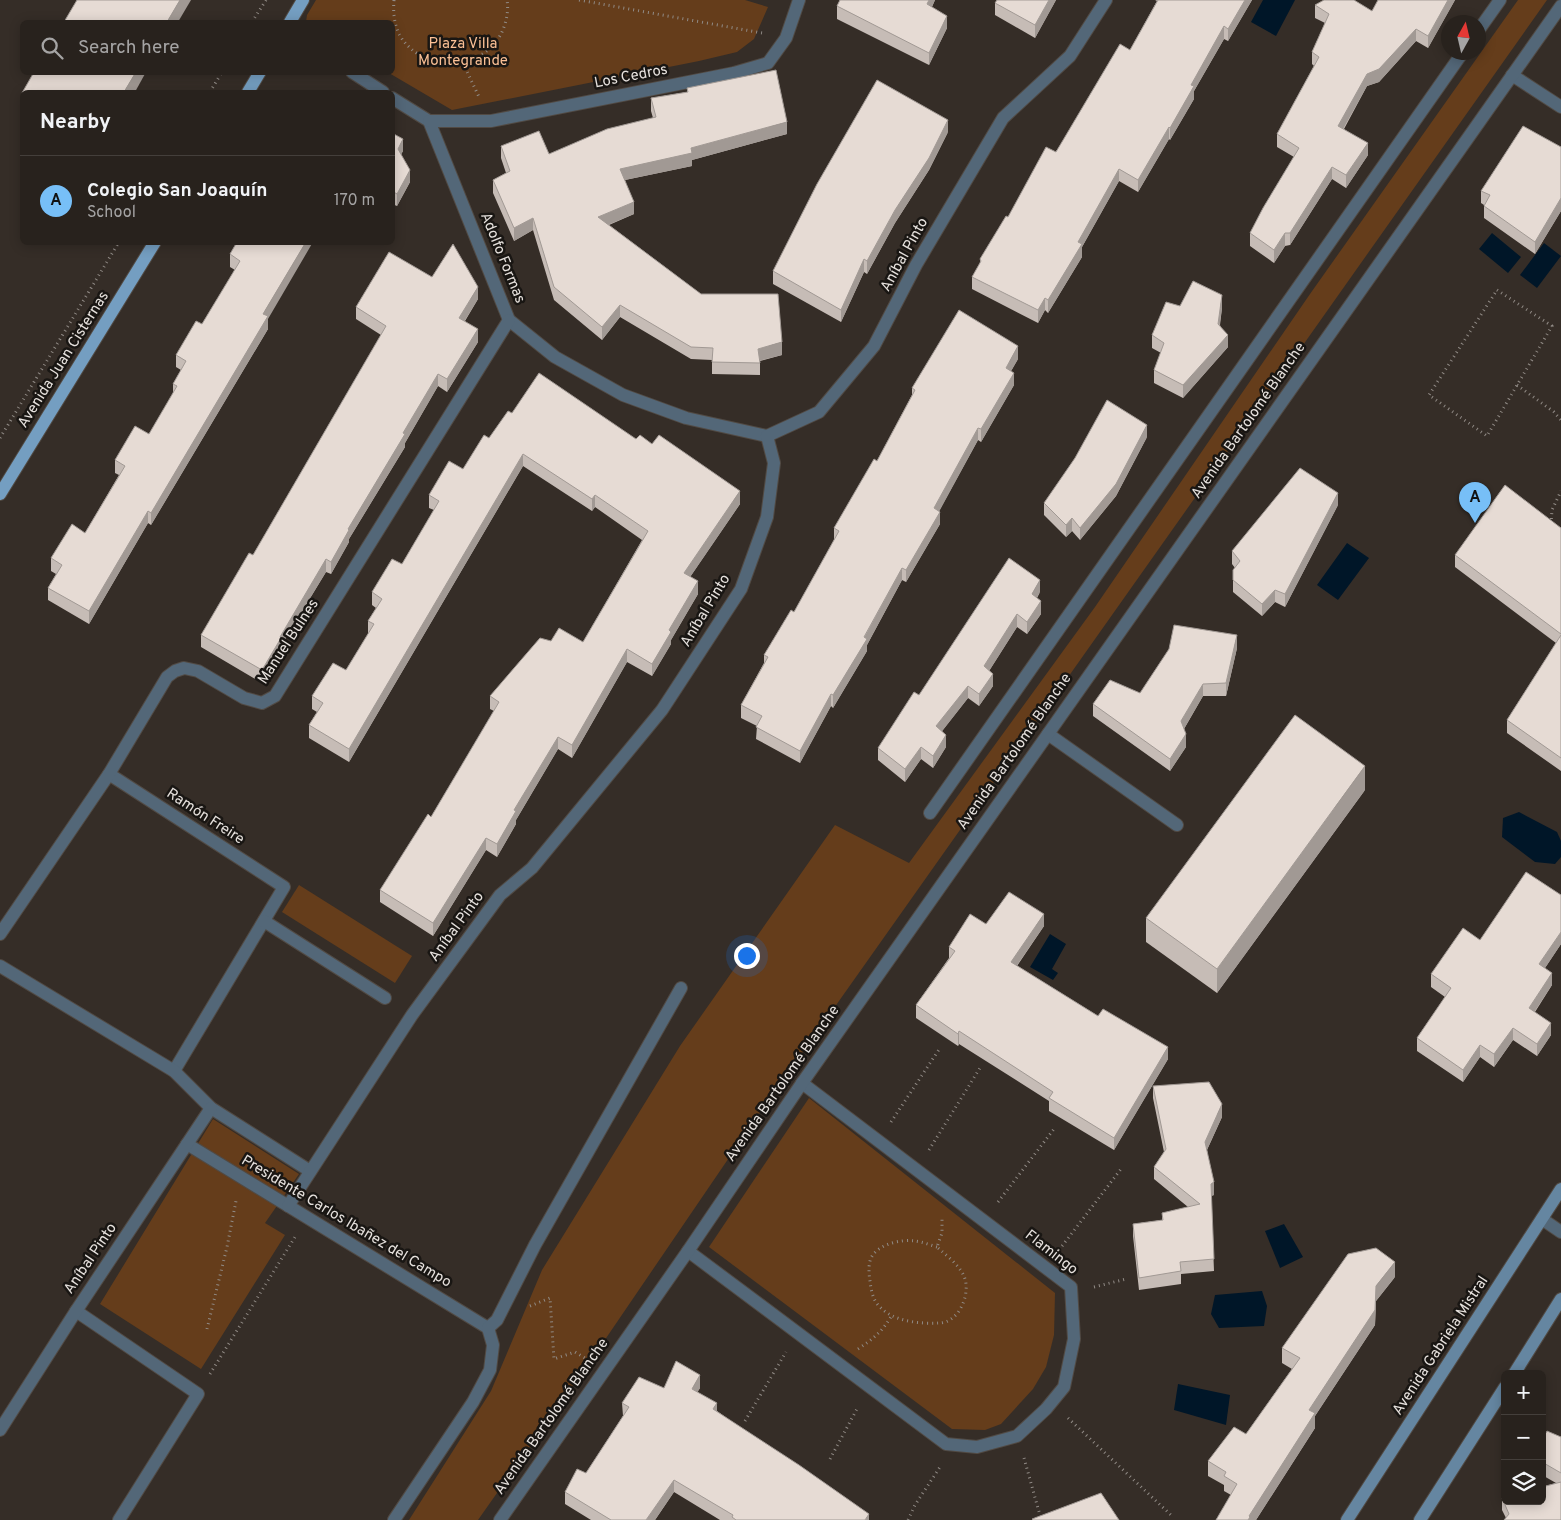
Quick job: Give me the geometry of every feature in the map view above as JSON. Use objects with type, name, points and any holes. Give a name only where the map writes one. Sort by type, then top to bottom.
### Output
[{"type":"main road","points":[[291,20],[303,0]]},
{"type":"main road","points":[[249,90],[258,75]]},
{"type":"main road","name":"Avenida Juan Cisternas","points":[[0,494],[154,245]]},
{"type":"main road","name":"Avenida Gabriela Mistral","points":[[1347,1520],[1561,1190]]},
{"type":"main road","points":[[1517,1370],[1561,1299]]},
{"type":"main road","points":[[1420,1520],[1501,1394]]},
{"type":"street","name":"Los Cedros","points":[[429,121],[491,121],[734,73],[768,63],[786,38],[798,0]]},
{"type":"street","name":"Aníbal Pinto","points":[[288,1206],[412,1015],[500,895],[532,868],[662,710],[741,588],[766,517],[774,463],[767,436],[819,412],[874,346],[916,265],[1003,118],[1070,56],[1106,0]]},
{"type":"street","points":[[1486,17],[1495,2]]},
{"type":"street","name":"Avenida Bartolomé Blanche","points":[[500,1520],[802,1083],[1561,6]]},
{"type":"street","points":[[930,813],[1458,60]]},
{"type":"street","points":[[357,75],[381,90]]},
{"type":"street","points":[[1512,75],[1561,107]]},
{"type":"street","points":[[395,100],[429,121]]},
{"type":"street","name":"Adolfo Formas","points":[[429,121],[509,320],[555,357],[623,395],[686,418],[767,436]]},
{"type":"street","name":"Manuel Bulnes","points":[[0,934],[109,774],[168,677],[175,671],[184,668],[198,671],[244,698],[262,703],[276,696],[509,320]]},
{"type":"street","points":[[1048,734],[1177,825]]},
{"type":"street","name":"Ramón Freire","points":[[109,774],[284,887],[264,921]]},
{"type":"street","points":[[174,1071],[264,921],[386,998]]},
{"type":"street","name":"Presidente Carlos Ibañez del Campo","points":[[0,966],[174,1071],[210,1108],[310,1171]]},
{"type":"street","points":[[394,1520],[473,1402],[490,1370],[493,1324],[535,1245],[681,988]]},
{"type":"street","name":"Flamingo","points":[[802,1083],[1071,1288],[1074,1339],[1064,1387],[1052,1402],[1017,1436]]},
{"type":"street","name":"Aníbal Pinto","points":[[0,1430],[210,1108]]},
{"type":"street","name":"Presidente Carlos Ibañez del Campo","points":[[187,1144],[288,1206],[493,1324]]},
{"type":"street","points":[[1542,1220],[1561,1232]]},
{"type":"street","points":[[688,1250],[946,1444],[977,1446],[1017,1436]]},
{"type":"street","points":[[76,1311],[198,1394],[119,1520]]},
{"type":"path","points":[[253,20],[266,0]]},
{"type":"path","points":[[394,0],[394,20]]},
{"type":"path","points":[[395,22],[399,33],[410,48],[424,58],[444,64],[463,63],[481,56],[496,43],[505,25],[507,0]]},
{"type":"path","points":[[578,0],[786,38]]},
{"type":"path","points":[[463,63],[491,121]]},
{"type":"path","points":[[211,90],[220,75]]},
{"type":"path","points":[[0,438],[117,245]]},
{"type":"path","points":[[1497,290],[1552,326],[1517,385],[1488,436],[1429,395],[1497,290]]},
{"type":"path","points":[[1517,385],[1554,412],[1561,420]]},
{"type":"path","points":[[1550,527],[1552,510],[1561,491]]},
{"type":"path","points":[[878,1141],[940,1048]]},
{"type":"path","points":[[916,1170],[980,1068]]},
{"type":"path","points":[[984,1221],[1054,1129]]},
{"type":"path","points":[[1046,1268],[1121,1168]]},
{"type":"path","points":[[206,1329],[227,1247],[241,1177]]},
{"type":"path","points":[[938,1247],[942,1233],[943,1190]]},
{"type":"path","points":[[198,1394],[307,1217]]},
{"type":"path","points":[[899,1241],[914,1241],[938,1247],[958,1267],[965,1278],[966,1294],[959,1312],[947,1323],[924,1324],[892,1315],[879,1306],[872,1293],[869,1274],[871,1258],[882,1247],[899,1241]]},
{"type":"path","points":[[1071,1293],[1126,1279]]},
{"type":"path","points":[[493,1324],[550,1298],[554,1359],[575,1352],[604,1370]]},
{"type":"path","points":[[831,1358],[846,1357],[874,1339],[885,1327],[892,1315]]},
{"type":"path","points":[[746,1420],[797,1332]]},
{"type":"path","points":[[830,1459],[869,1387]]},
{"type":"path","points":[[1052,1402],[1172,1516]]},
{"type":"path","points":[[1017,1436],[1041,1519]]},
{"type":"path","points":[[908,1520],[954,1445]]},
{"type":"green space","name":"Plaza Villa Montegrande","points":[[316,0],[745,0],[768,7],[754,39],[737,52],[452,110],[392,75],[395,75],[395,20],[306,20],[307,15]]},
{"type":"green space","points":[[1518,0],[1547,0],[752,1124],[600,1347],[478,1520],[409,1520],[491,1391],[542,1270],[680,1046],[835,825],[909,863],[1095,607],[1310,294],[1476,60],[1486,60],[1486,45]]},
{"type":"green space","points":[[299,885],[412,956],[395,983],[282,912]]},
{"type":"green space","points":[[809,1098],[1055,1293],[1054,1335],[1046,1367],[1033,1389],[1001,1424],[985,1430],[952,1429],[709,1247]]},
{"type":"green space","points":[[213,1119],[299,1174],[265,1223],[285,1235],[201,1369],[100,1304]]},
{"type":"water","points":[[1263,0],[1295,0],[1276,36],[1251,22]]},
{"type":"water","points":[[1492,233],[1521,257],[1508,273],[1479,249]]},
{"type":"water","points":[[1544,243],[1561,256],[1537,288],[1520,275]]},
{"type":"water","points":[[1347,543],[1369,558],[1338,600],[1317,585]]},
{"type":"water","points":[[1519,812],[1557,832],[1561,841],[1561,857],[1555,864],[1535,862],[1502,837],[1503,818]]},
{"type":"water","points":[[1050,934],[1066,944],[1052,969],[1058,973],[1053,980],[1030,967]]},
{"type":"water","points":[[1284,1224],[1303,1257],[1280,1268],[1265,1231]]},
{"type":"water","points":[[1262,1291],[1267,1306],[1264,1326],[1219,1328],[1211,1314],[1215,1295]]},
{"type":"water","points":[[1178,1384],[1230,1395],[1226,1425],[1174,1410]]},
{"type":"building","points":[[77,0],[180,0],[168,20],[65,20]]},
{"type":"building","points":[[840,0],[929,0],[927,4],[947,16],[929,53],[837,6]]},
{"type":"building","points":[[997,0],[1049,0],[1035,25],[995,3]]},
{"type":"building","points":[[1158,0],[1245,0],[1228,29],[1224,26],[1191,85],[1194,86],[1138,180],[1119,169],[1078,242],[1082,244],[1048,300],[1045,298],[1038,310],[972,277],[981,261],[980,259],[1006,216],[1008,217],[1046,147],[1056,152],[1120,44],[1130,50]]},
{"type":"building","points":[[1324,0],[1354,0],[1372,11],[1378,0],[1448,0],[1428,36],[1416,29],[1379,69],[1367,74],[1338,126],[1368,143],[1346,175],[1332,167],[1290,233],[1285,233],[1274,250],[1250,233],[1299,148],[1277,134],[1319,57],[1312,52],[1329,14],[1315,5]]},
{"type":"building","points":[[776,70],[787,122],[691,148],[692,153],[620,169],[634,202],[598,217],[701,294],[778,294],[782,342],[758,349],[760,363],[712,362],[713,348],[691,347],[620,305],[602,327],[554,287],[533,218],[514,228],[493,180],[510,171],[501,146],[539,131],[549,154],[607,129],[656,117],[651,98],[688,92],[687,88]]},
{"type":"building","points":[[32,75],[134,75],[125,90],[24,90]]},
{"type":"building","points":[[877,80],[948,120],[929,158],[895,210],[867,261],[864,259],[841,310],[773,271],[817,184]]},
{"type":"building","points":[[1523,126],[1561,147],[1561,198],[1535,242],[1484,206],[1490,195],[1481,191]]},
{"type":"building","points":[[395,135],[403,139],[398,149],[410,170],[397,194],[395,193]]},
{"type":"building","points":[[453,244],[478,287],[459,318],[478,329],[447,379],[438,374],[403,433],[405,434],[348,529],[331,562],[326,559],[262,670],[201,635],[249,553],[253,555],[386,326],[356,307],[389,252],[432,277]]},
{"type":"building","points":[[235,245],[304,245],[263,314],[268,316],[151,513],[148,511],[89,611],[48,588],[62,565],[51,558],[72,524],[85,533],[125,466],[115,460],[135,426],[149,434],[177,386],[173,384],[186,361],[176,355],[196,321],[202,324],[240,261],[230,254]]},
{"type":"building","points":[[1193,281],[1222,295],[1218,324],[1228,335],[1183,385],[1154,370],[1164,343],[1152,335],[1166,302],[1180,306]]},
{"type":"building","points":[[959,310],[1018,346],[1006,368],[1014,373],[981,429],[978,428],[934,508],[940,512],[906,570],[902,568],[864,637],[867,639],[833,695],[831,694],[800,751],[756,727],[762,716],[741,705],[768,657],[764,655],[791,610],[794,612],[839,531],[834,528],[874,459],[877,461],[915,390],[912,388]]},
{"type":"building","points":[[539,373],[636,439],[640,435],[652,444],[659,435],[740,491],[684,573],[698,581],[669,630],[671,632],[652,664],[627,649],[572,745],[558,737],[514,810],[516,811],[497,844],[486,838],[433,923],[380,890],[428,814],[431,817],[499,702],[490,696],[540,638],[551,641],[559,628],[583,642],[648,531],[595,495],[592,499],[523,454],[349,749],[309,725],[323,703],[312,696],[333,663],[346,670],[374,624],[368,621],[382,599],[372,592],[392,559],[402,564],[439,501],[429,495],[449,461],[463,469],[484,435],[489,438],[508,411],[512,413]]},
{"type":"building","points":[[1107,400],[1147,425],[1116,484],[1080,528],[1072,518],[1066,525],[1044,503],[1075,458]]},
{"type":"building","points":[[1300,468],[1338,493],[1285,594],[1275,590],[1262,604],[1233,580],[1233,570],[1240,561],[1232,551]]},
{"type":"building","points":[[1505,485],[1561,528],[1561,634],[1455,555]]},
{"type":"building","points":[[1009,558],[1040,580],[1032,594],[1041,601],[1027,622],[1017,614],[984,666],[993,674],[979,694],[968,686],[936,726],[946,735],[933,756],[921,747],[905,769],[878,748],[914,692],[919,695]]},
{"type":"building","points":[[1174,625],[1237,635],[1226,683],[1203,684],[1181,721],[1186,734],[1170,759],[1093,704],[1110,680],[1140,693],[1169,649]]},
{"type":"building","points":[[1561,635],[1561,758],[1507,720]]},
{"type":"building","points":[[1295,715],[1365,766],[1217,969],[1146,918]]},
{"type":"building","points":[[1526,872],[1561,895],[1561,932],[1539,964],[1552,973],[1529,1008],[1551,1023],[1537,1044],[1513,1028],[1494,1054],[1480,1045],[1463,1070],[1417,1038],[1451,988],[1431,974],[1463,928],[1480,940]]},
{"type":"building","points":[[1009,892],[1044,914],[1011,962],[1098,1016],[1103,1009],[1168,1047],[1114,1138],[1049,1098],[1053,1092],[959,1031],[958,1034],[916,1005],[955,951],[949,947],[970,914],[986,924]]},
{"type":"building","points":[[1209,1082],[1222,1104],[1205,1142],[1214,1182],[1211,1184],[1214,1259],[1180,1262],[1181,1271],[1139,1278],[1133,1224],[1163,1220],[1162,1213],[1200,1204],[1154,1167],[1166,1149],[1153,1086]]},
{"type":"building","points":[[1376,1248],[1395,1262],[1376,1286],[1375,1310],[1309,1410],[1315,1413],[1248,1520],[1216,1520],[1237,1484],[1224,1476],[1226,1472],[1208,1461],[1234,1427],[1246,1434],[1300,1358],[1282,1348],[1348,1254]]},
{"type":"building","points":[[676,1361],[700,1375],[692,1389],[717,1403],[713,1409],[799,1465],[869,1514],[865,1520],[736,1520],[732,1517],[733,1515],[674,1480],[646,1520],[611,1520],[565,1492],[577,1469],[586,1473],[629,1407],[622,1403],[639,1377],[664,1388]]},
{"type":"building","points":[[1547,1431],[1561,1437],[1561,1473],[1546,1464]]},
{"type":"building","points":[[1561,1482],[1561,1520],[1504,1520],[1509,1514],[1505,1505],[1546,1505],[1546,1486]]},
{"type":"building","points":[[1101,1493],[1119,1520],[1032,1519]]},
{"type":"place","name":"Colegio San Joaquín","points":[[1475,523]]}]
